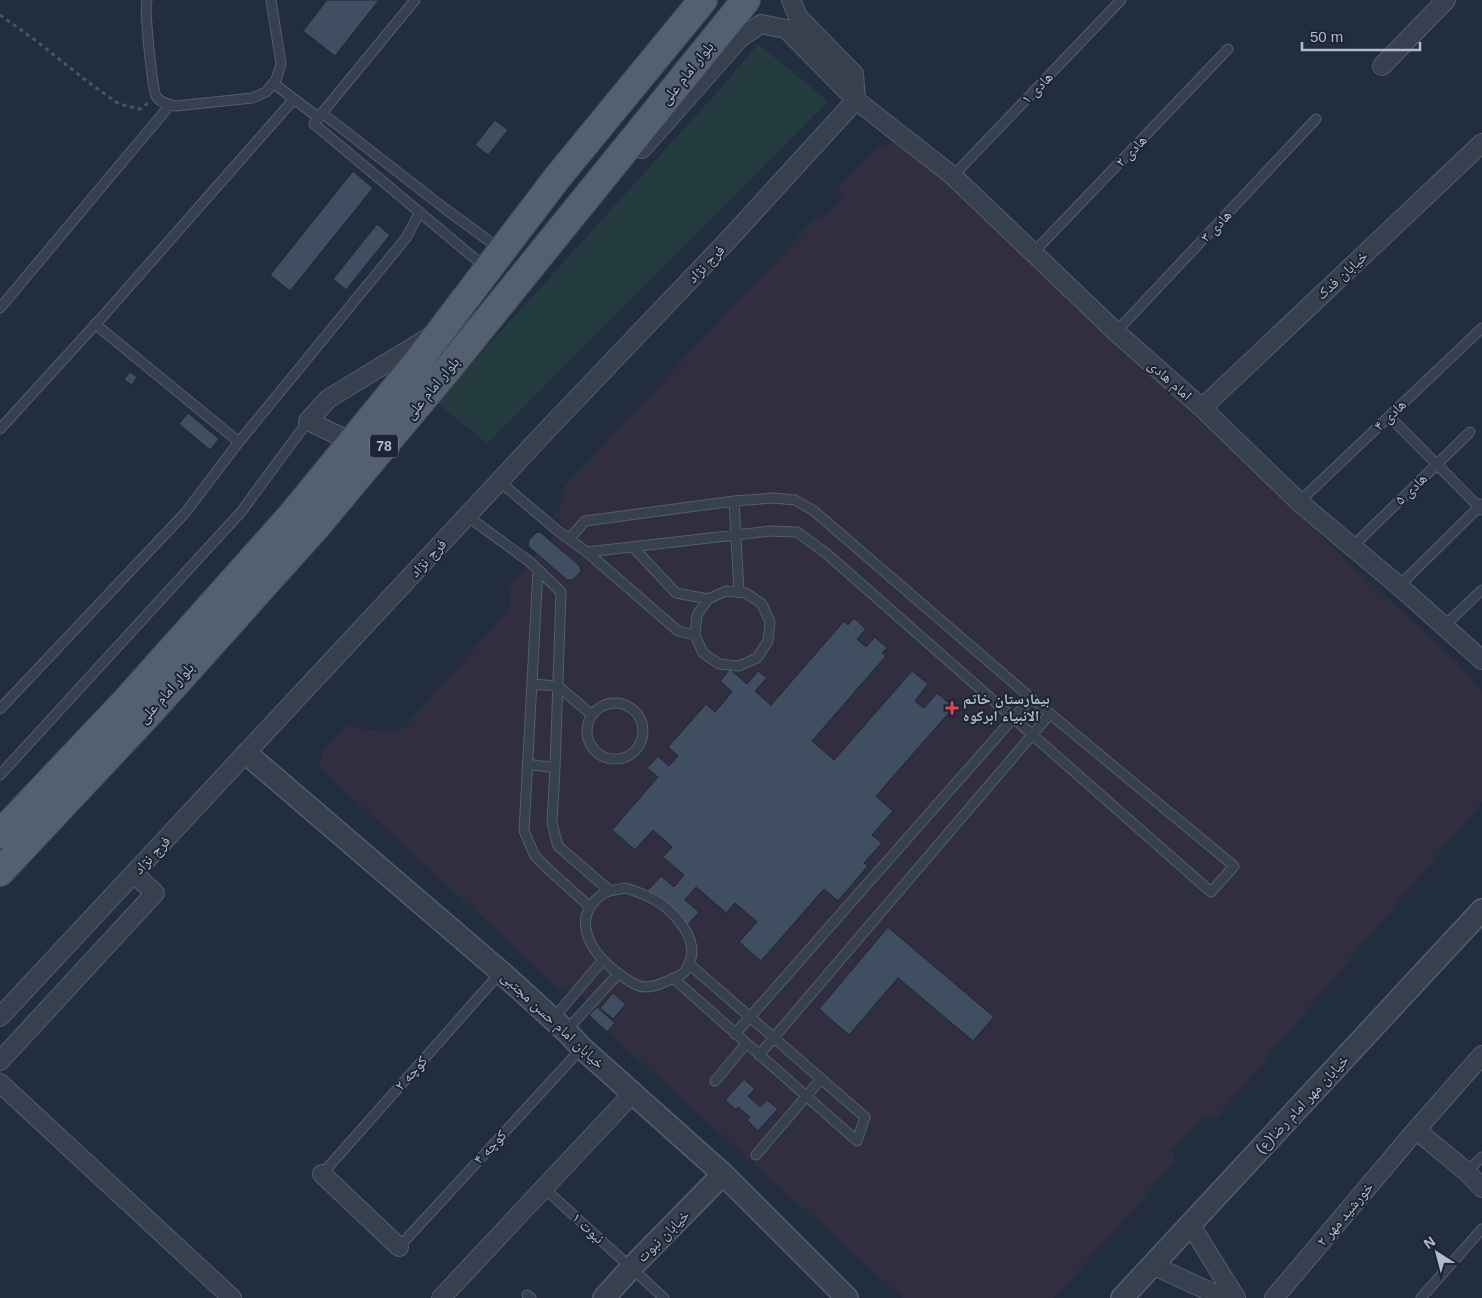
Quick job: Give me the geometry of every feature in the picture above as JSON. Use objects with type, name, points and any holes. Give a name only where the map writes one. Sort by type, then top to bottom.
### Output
[{"type":"main road","name":"بلوار امام علی","points":[[0,834],[124,702],[291,516],[394,392],[557,178],[703,0]]},
{"type":"main road","name":"بلوار امام علی","points":[[0,872],[151,711],[316,527],[591,193],[746,0]]},
{"type":"main road","points":[[394,392],[415,408]]},
{"type":"street","points":[[791,0],[798,17],[854,74],[856,100]]},
{"type":"street","points":[[1382,66],[1446,0]]},
{"type":"street","name":"امام هادی","points":[[591,193],[636,155],[740,38],[762,24],[786,29],[856,100],[953,176],[1116,332],[1202,408],[1299,502],[1353,546],[1482,660]]},
{"type":"street","name":"فرج نژاد","points":[[0,1017],[467,516],[730,238],[856,100]]},
{"type":"street","name":"خیابان فدک","points":[[1202,408],[1482,143]]},
{"type":"street","points":[[352,442],[308,421],[328,399],[444,327]]},
{"type":"street","name":"خیابان امام حسن مجتبی","points":[[247,754],[501,972],[582,1048],[723,1174],[847,1298]]},
{"type":"street","points":[[0,1061],[155,893],[134,874]]},
{"type":"street","name":"خیابان مهر امام رضا(ع)","points":[[1122,1298],[1482,910]]},
{"type":"street","points":[[46,968],[67,987]]},
{"type":"street","name":"خورشید مهر ۲","points":[[1274,1298],[1482,1055]]},
{"type":"street","points":[[0,1083],[232,1298]]},
{"type":"street","points":[[441,1298],[633,1093]]},
{"type":"street","points":[[1416,1130],[1467,1172],[1482,1188]]},
{"type":"street","points":[[322,1174],[399,1247]]},
{"type":"street","name":"خیابان نبوت","points":[[604,1298],[723,1174]]},
{"type":"street","points":[[1190,1224],[1236,1298]]},
{"type":"street","points":[[1152,1265],[1224,1298]]},
{"type":"lane","points":[[147,0],[146,14],[153,85],[157,97],[164,103],[176,106],[252,98],[266,92],[276,80],[281,64],[271,0]]},
{"type":"lane","points":[[415,0],[314,124],[420,212],[495,260]]},
{"type":"lane","name":"هادی ۱","points":[[953,176],[1121,0]]},
{"type":"lane","name":"هادی ۲","points":[[1033,253],[1228,49]]},
{"type":"lane","points":[[273,83],[321,116],[444,208],[495,260]]},
{"type":"lane","points":[[0,429],[294,99]]},
{"type":"lane","points":[[0,308],[170,104]]},
{"type":"lane","name":"هادی ۳","points":[[1116,332],[1316,119]]},
{"type":"lane","points":[[0,710],[185,513],[239,442],[406,238],[420,212]]},
{"type":"lane","points":[[95,324],[239,442]]},
{"type":"lane","name":"هادی ۴","points":[[1299,502],[1482,328]]},
{"type":"lane","points":[[1390,416],[1481,507],[1399,586]]},
{"type":"lane","points":[[0,775],[241,512],[308,421]]},
{"type":"lane","name":"هادی ۵","points":[[1353,546],[1470,432]]},
{"type":"lane","points":[[500,481],[558,531],[587,552],[678,631],[695,635]]},
{"type":"lane","points":[[569,539],[585,521],[734,501],[773,498],[795,500],[814,511],[1031,698],[1234,866],[1211,892],[826,554],[797,532],[770,530],[587,552]]},
{"type":"lane","points":[[734,501],[739,592]]},
{"type":"lane","points":[[467,516],[530,562],[560,592],[556,768],[552,823],[558,846],[610,891]]},
{"type":"lane","points":[[633,546],[676,593],[708,599]]},
{"type":"lane","points":[[538,570],[524,831],[535,856],[590,907]]},
{"type":"lane","points":[[1444,626],[1482,590]]},
{"type":"lane","points":[[726,591],[739,592],[746,593],[762,604],[770,622],[768,642],[757,658],[739,666],[719,664],[703,653],[695,635],[697,615],[708,599],[726,591]]},
{"type":"lane","points":[[532,684],[558,686],[592,715]]},
{"type":"lane","points":[[736,1034],[1031,698]]},
{"type":"lane","points":[[610,702],[627,704],[640,714],[645,730],[640,746],[628,757],[620,759],[612,760],[597,754],[588,740],[587,724],[592,715],[596,710],[610,702]]},
{"type":"lane","points":[[759,1055],[1050,714]]},
{"type":"lane","points":[[528,764],[556,768]]},
{"type":"lane","points":[[626,888],[645,894],[662,904],[678,920],[691,940],[693,956],[684,972],[661,984],[644,987],[625,979],[603,960],[588,939],[585,924],[590,907],[605,892],[610,891],[626,888]]},
{"type":"lane","points":[[559,1025],[603,960]]},
{"type":"lane","points":[[672,978],[856,1141],[865,1117],[689,964]]},
{"type":"lane","name":"کوچه ۲","points":[[322,1174],[501,972]]},
{"type":"lane","points":[[559,1025],[618,974]]},
{"type":"lane","points":[[715,1081],[746,1044]]},
{"type":"lane","name":"کوچه ۴","points":[[399,1247],[582,1048]]},
{"type":"lane","points":[[756,1155],[821,1079]]},
{"type":"lane","points":[[1467,1172],[1482,1157]]},
{"type":"lane","name":"نبوت ۱","points":[[544,1188],[664,1298]]},
{"type":"lane","points":[[1421,1298],[1482,1229]]},
{"type":"path","points":[[0,15],[119,104],[140,108],[157,97]]},
{"type":"shaded area","name":"بیمارستان خاتم الانبیاء ابرکوه","points":[[894,141],[908,145],[1331,546],[1460,665],[1482,692],[1482,802],[1217,1117],[1204,1116],[1172,1151],[1176,1161],[1054,1298],[903,1298],[589,1015],[594,1009],[570,985],[563,992],[319,765],[322,751],[349,724],[361,729],[395,732],[404,728],[506,613],[510,604],[508,587],[537,554],[528,546],[529,540],[536,533],[540,532],[550,540],[563,525],[553,516],[564,502],[564,487],[817,217],[822,219],[842,198],[838,189],[880,147]]},
{"type":"green space","points":[[758,44],[828,101],[487,444],[437,402],[722,87]]},
{"type":"building","points":[[327,0],[379,0],[335,56],[303,31]]},
{"type":"building","points":[[495,120],[508,130],[488,155],[475,145]]},
{"type":"building","points":[[353,171],[373,188],[290,291],[270,275]]},
{"type":"building","points":[[377,224],[390,235],[346,290],[333,279]]},
{"type":"building","points":[[130,372],[137,377],[132,385],[124,380]]},
{"type":"building","points":[[188,413],[219,439],[210,450],[179,424]]},
{"type":"building","points":[[540,532],[580,566],[581,571],[573,580],[567,580],[528,546],[529,540],[536,533]]},
{"type":"building","points":[[854,618],[866,629],[857,639],[866,647],[875,637],[887,648],[882,653],[886,656],[812,741],[834,760],[912,671],[928,684],[915,701],[924,708],[937,693],[954,707],[876,796],[893,811],[872,835],[882,843],[864,863],[868,866],[838,901],[824,889],[761,961],[739,942],[757,922],[735,903],[726,913],[696,887],[685,900],[699,912],[687,926],[647,891],[661,876],[674,887],[684,875],[663,857],[672,847],[653,830],[635,850],[612,830],[658,777],[647,768],[658,756],[669,766],[678,756],[668,747],[706,704],[715,712],[732,692],[720,681],[730,669],[747,684],[758,671],[767,678],[755,691],[771,705],[844,621],[848,625]]},
{"type":"building","points":[[888,927],[994,1017],[973,1041],[898,978],[849,1035],[819,1009]]},
{"type":"building","points":[[613,993],[626,1004],[613,1019],[600,1008]]},
{"type":"building","points":[[597,1007],[615,1023],[607,1032],[589,1015]]},
{"type":"building","points":[[744,1079],[755,1089],[748,1096],[760,1107],[767,1100],[778,1109],[758,1131],[747,1120],[750,1117],[738,1107],[736,1110],[725,1100]]},
{"type":"place","name":"بیمارستان خاتم الانبیاء ابرکوه","points":[[952,708]]}]
